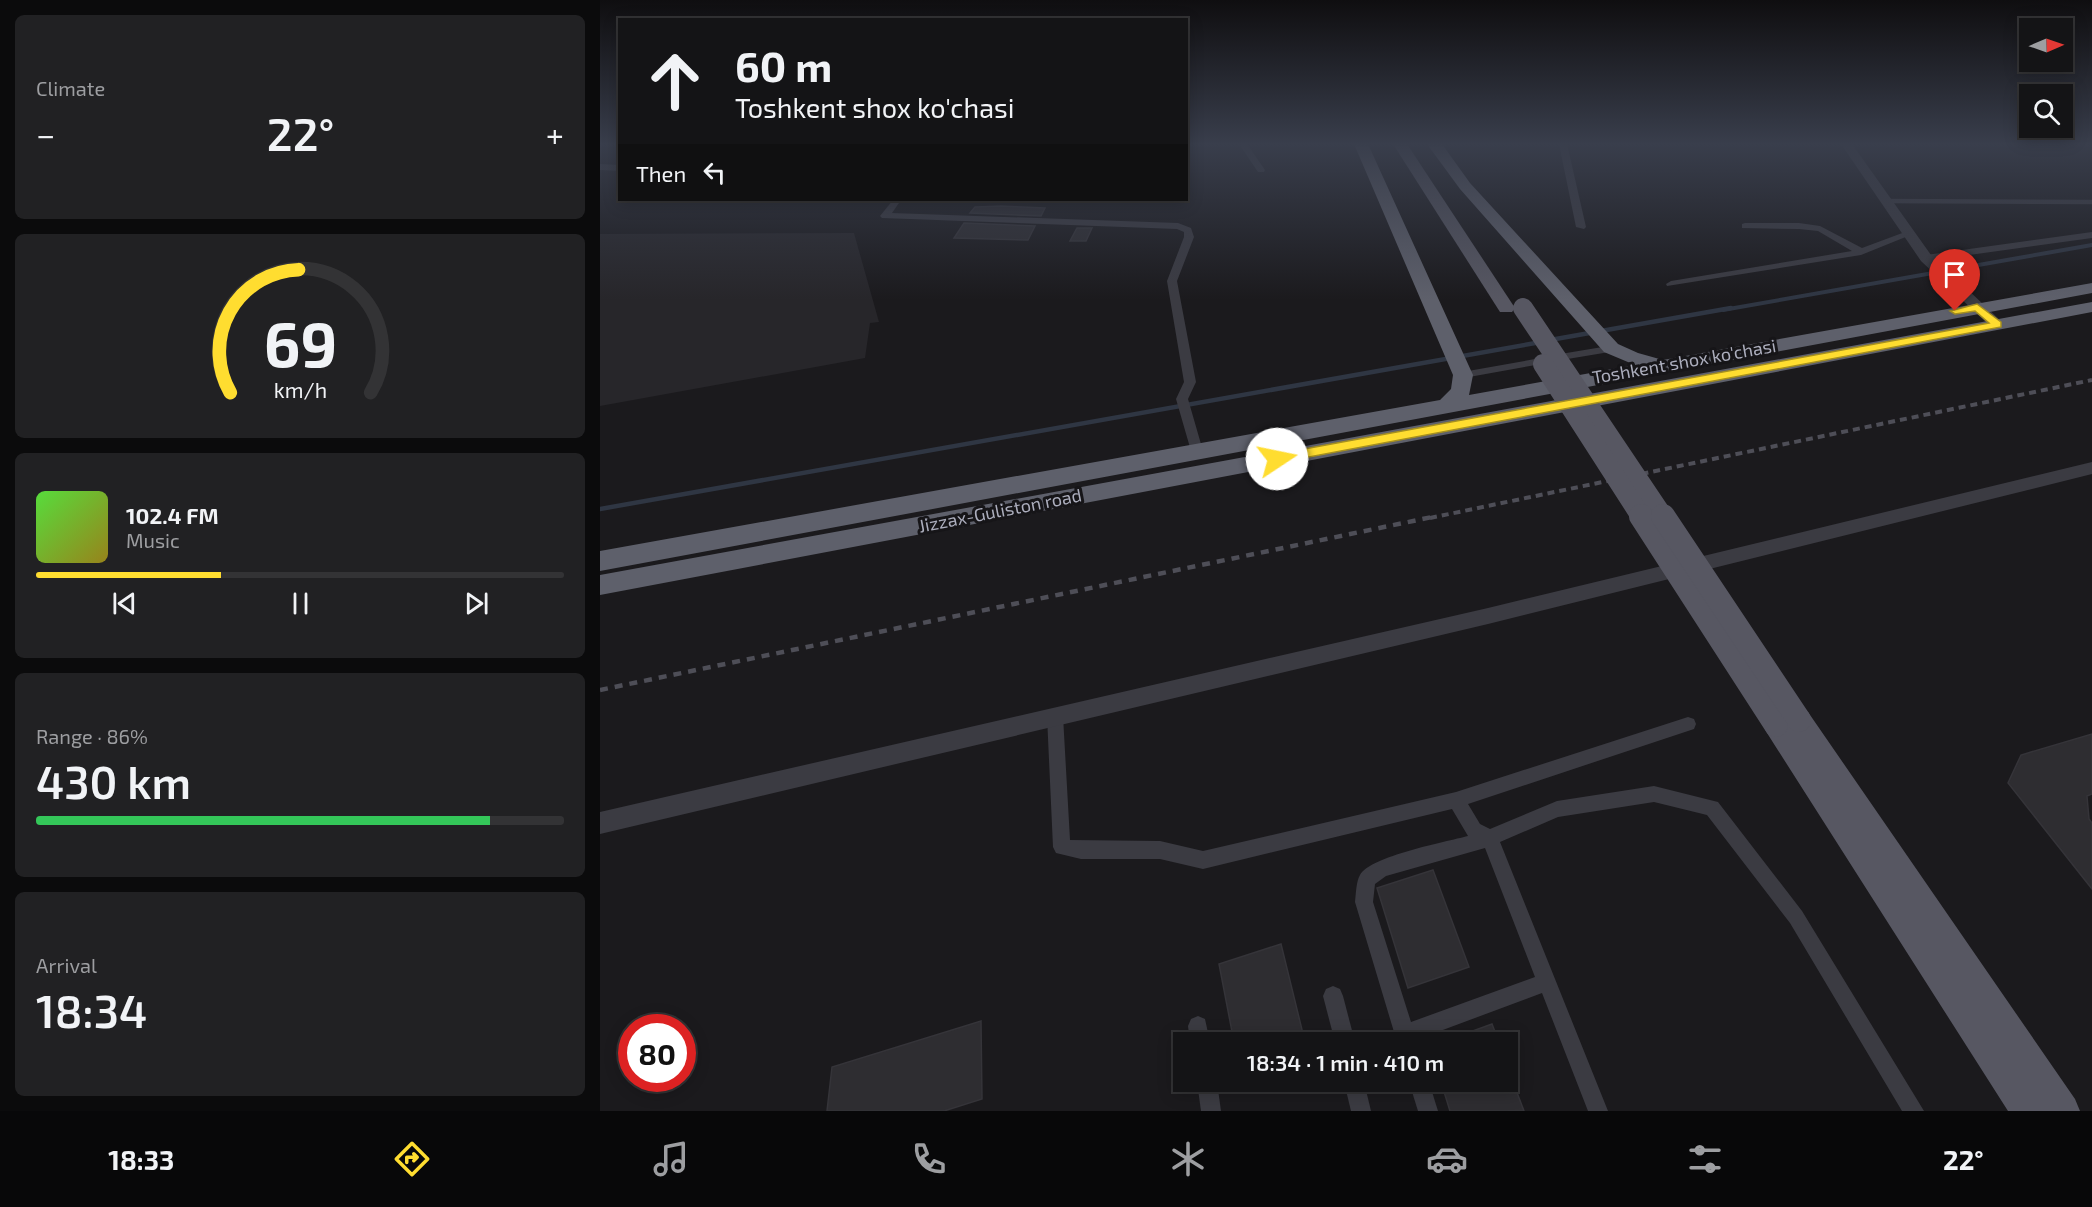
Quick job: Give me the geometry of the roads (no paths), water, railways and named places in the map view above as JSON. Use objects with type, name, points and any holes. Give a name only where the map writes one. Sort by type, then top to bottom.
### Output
[{"type":"highway","points":[[1384,196],[1462,372],[1461,391],[1448,404]]},
{"type":"highway","points":[[1474,196],[1608,345],[1642,360],[1670,364]]},
{"type":"highway","name":"Toshkent shox ko'chasi","points":[[1391,415],[1977,307],[2092,288]]},
{"type":"highway","name":"Toshkent shox ko'chasi","points":[[1400,436],[2092,307]]},
{"type":"highway","name":"Jizzax-Guliston road","points":[[600,585],[1366,431],[1391,415]]},
{"type":"highway","name":"Jizzax-Guliston road","points":[[600,561],[1197,451],[1366,431],[1400,436]]},
{"type":"main road","points":[[1436,196],[1514,307],[1787,723],[2028,1111]]},
{"type":"main road","points":[[1446,196],[1514,307]]},
{"type":"main road","points":[[1787,723],[2063,1111]]},
{"type":"street","points":[[1574,196],[1581,226]]},
{"type":"street","points":[[1881,196],[1929,262],[1997,325]]},
{"type":"street","points":[[896,201],[885,216],[1178,226],[1188,230],[1189,237],[1172,281],[1190,382],[1183,404],[1197,451]]},
{"type":"street","points":[[1745,226],[1799,226],[1820,229],[1861,252]]},
{"type":"street","points":[[1671,284],[1861,252],[1908,234]]},
{"type":"street","points":[[1929,262],[2092,235]]},
{"type":"street","points":[[600,823],[1488,616],[2092,468]]},
{"type":"street","points":[[1055,716],[1062,847],[1081,850],[1160,849],[1203,860],[1456,800],[1688,724]]},
{"type":"street","points":[[1404,1032],[1364,902],[1368,879],[1381,868],[1490,838],[1557,809],[1654,794],[1712,808],[1796,917],[1914,1111]]},
{"type":"street","points":[[1456,800],[1474,830],[1490,838],[1598,1111]]},
{"type":"street","points":[[1421,1032],[1547,982]]},
{"type":"street","points":[[1333,996],[1342,1032]]},
{"type":"street","points":[[1208,1092],[1211,1111]]},
{"type":"street","points":[[1356,1092],[1361,1111]]},
{"type":"street","points":[[1422,1092],[1428,1111]]},
{"type":"lane","points":[[1885,201],[2092,202]]},
{"type":"lane","points":[[1462,372],[1608,345]]},
{"type":"waterway","points":[[1723,310],[2092,245]]},
{"type":"waterway","points":[[1550,340],[1731,308]]},
{"type":"waterway","points":[[600,509],[1541,342]]},
{"type":"railway","points":[[1430,518],[2092,380]]},
{"type":"railway","points":[[600,690],[1437,516]]}]
